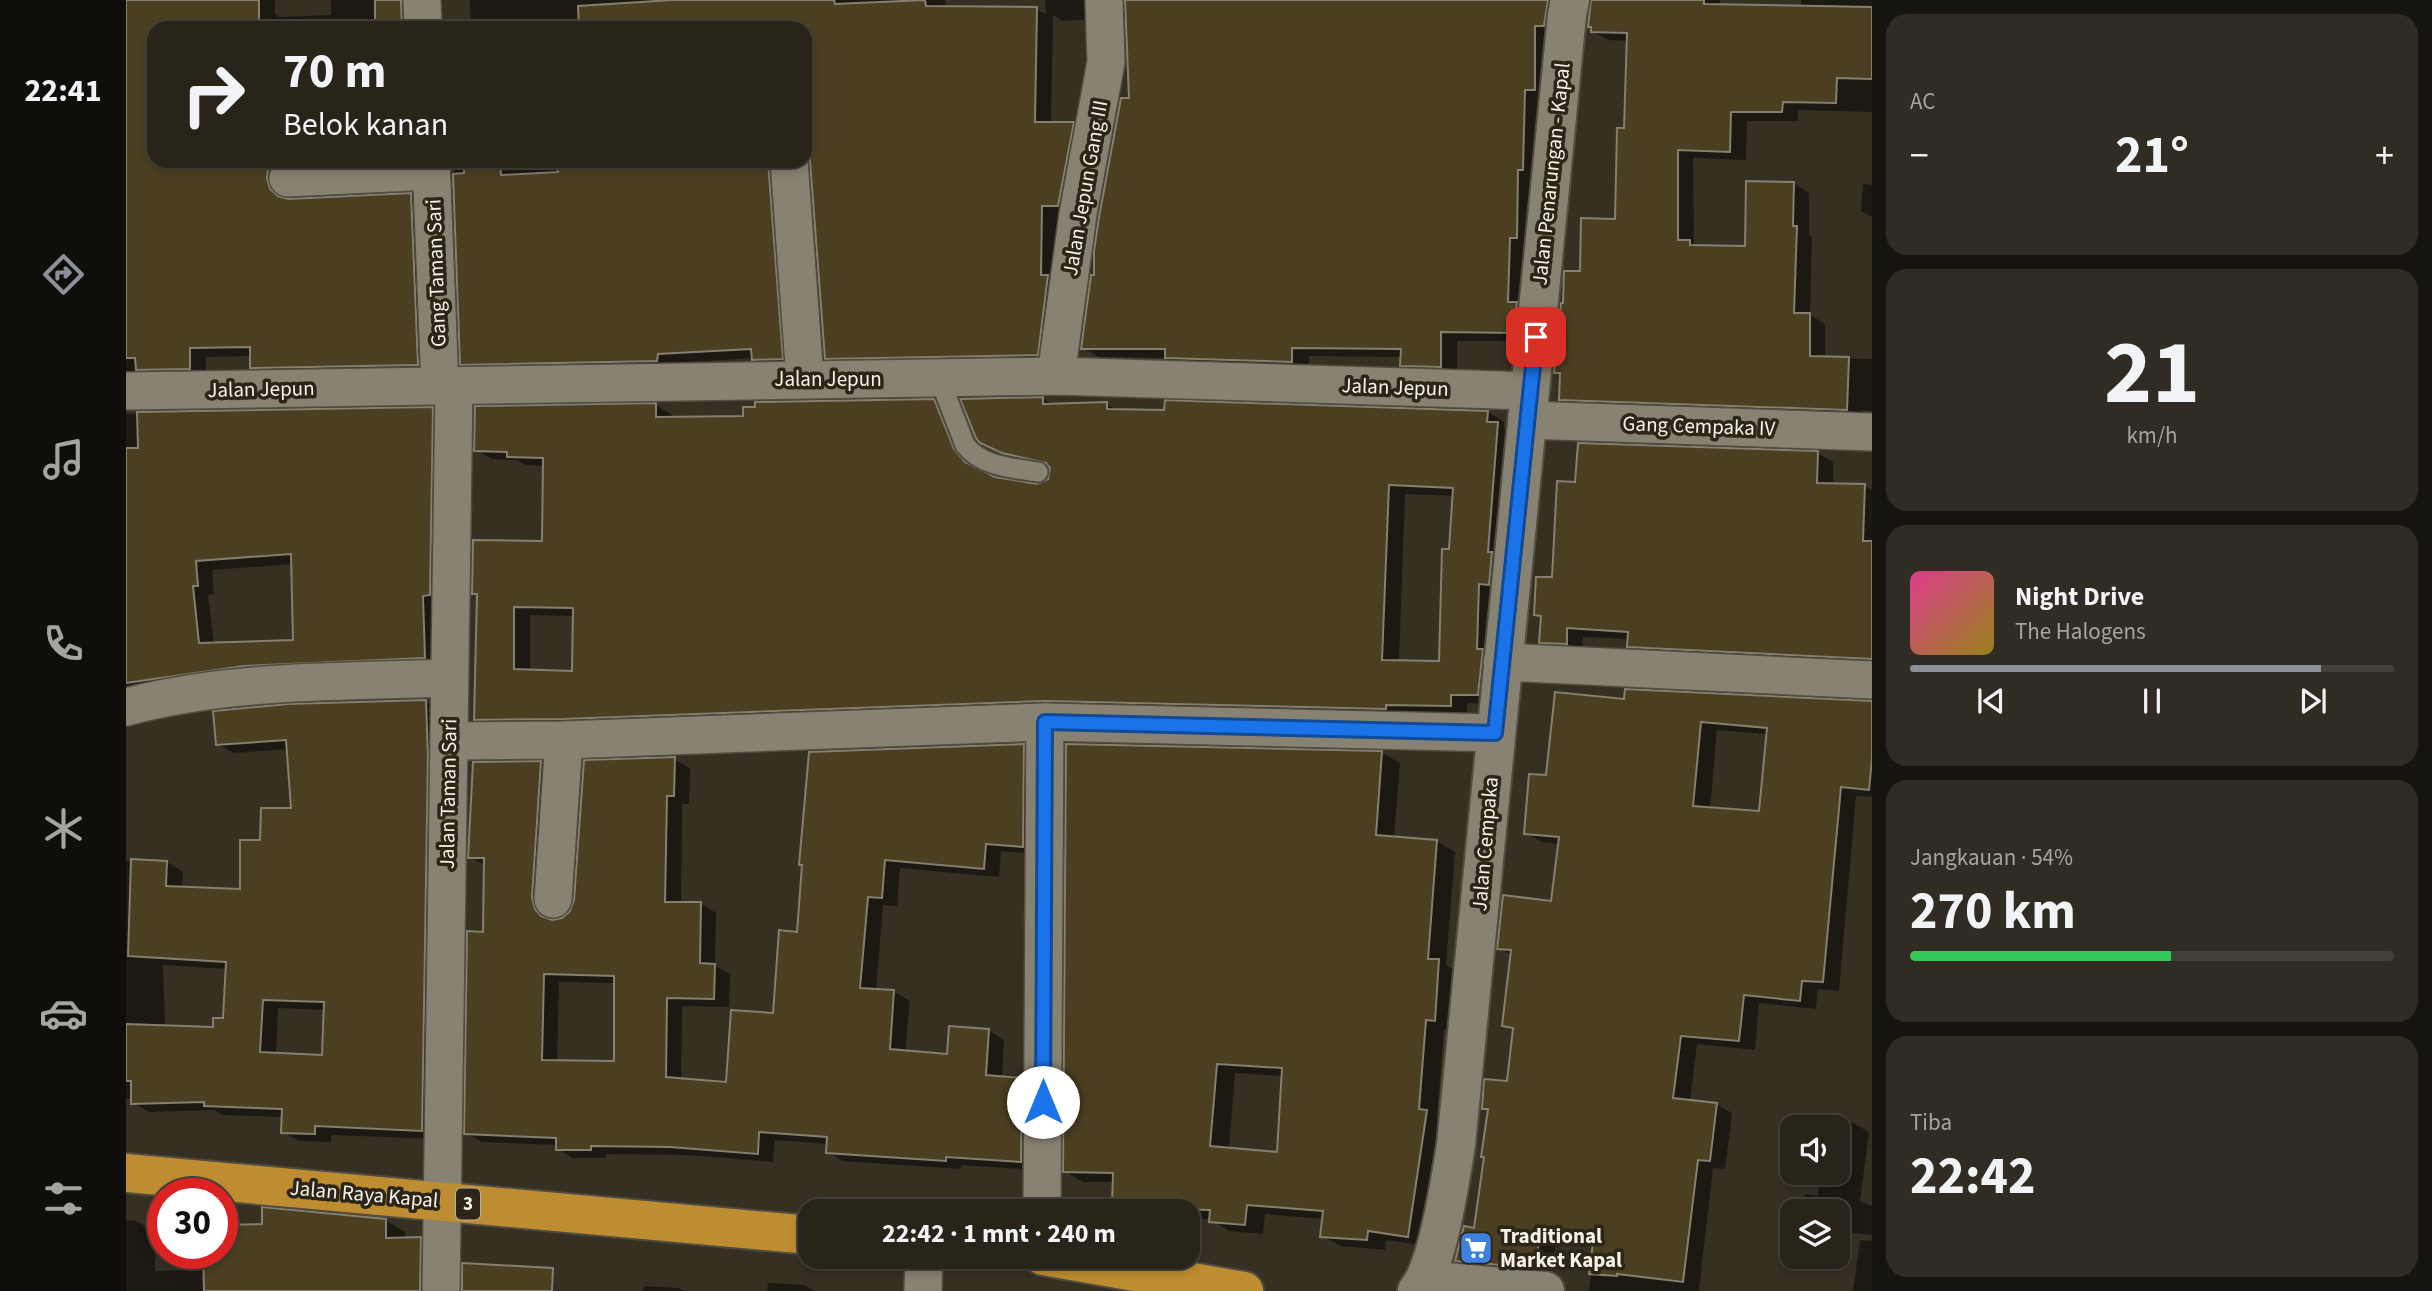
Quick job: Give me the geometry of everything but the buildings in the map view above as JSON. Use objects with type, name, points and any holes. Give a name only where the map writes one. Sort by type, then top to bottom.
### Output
[{"type":"highway","name":"Jalan Raya Kapal","points":[[126,1173],[798,1234]]},
{"type":"highway","points":[[1118,1269],[1244,1291]]},
{"type":"street","points":[[422,0],[423,21]]},
{"type":"street","name":"Jalan Jepun Gang III","points":[[1056,376],[1078,214],[1106,62],[1104,0]]},
{"type":"street","name":"Jalan Penarungan - Kapal","points":[[1528,405],[1570,0]]},
{"type":"street","points":[[288,178],[407,168]]},
{"type":"street","name":"Gang Taman Sari","points":[[431,168],[447,386]]},
{"type":"street","points":[[790,168],[805,379]]},
{"type":"street","name":"Jalan Jepun","points":[[126,391],[805,379],[940,380],[1056,376],[1528,405]]},
{"type":"street","name":"Jalan Taman Sari","points":[[441,1291],[450,741],[447,386]]},
{"type":"street","name":"Gang Cempaka IV","points":[[1528,405],[1872,432]]},
{"type":"street","name":"Jalan Cempaka","points":[[1421,1286],[1444,1213],[1457,1145],[1528,405]]},
{"type":"street","points":[[1502,662],[1872,680]]},
{"type":"street","points":[[126,706],[169,695],[243,685],[449,678]]},
{"type":"street","points":[[1042,1199],[1045,722]]},
{"type":"street","points":[[450,741],[564,740],[1045,722],[1495,733]]},
{"type":"street","points":[[553,898],[564,740]]},
{"type":"street","points":[[923,1291],[924,1269]]},
{"type":"street","points":[[1421,1286],[1545,1291]]},
{"type":"lane","points":[[940,380],[965,445],[971,453],[1003,467],[1038,472]]},
{"type":"place","name":"Traditional Market Kapal","points":[[1476,1248]]},
{"type":"route","points":[[1043,1102],[1045,722],[1495,733],[1536,337]]}]
